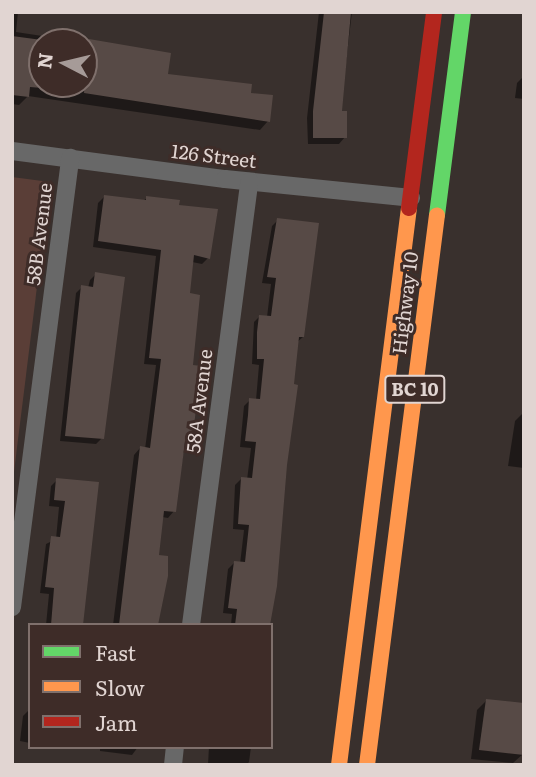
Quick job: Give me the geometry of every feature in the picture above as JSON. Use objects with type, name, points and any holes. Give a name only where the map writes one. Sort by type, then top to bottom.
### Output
[{"type":"highway","name":"Highway 10","points":[[339,765],[434,12]]},
{"type":"highway","name":"Highway 10","points":[[368,765],[463,12]]},
{"type":"street","name":"126 Street","points":[[12,151],[249,182],[411,198]]},
{"type":"street","name":"58B Avenue","points":[[12,607],[70,158]]},
{"type":"street","name":"58A Avenue","points":[[191,623],[249,182]]},
{"type":"shaded area","points":[[12,177],[50,182],[12,488]]},
{"type":"building","points":[[324,12],[351,12],[342,111],[347,111],[347,138],[313,138],[313,111]]},
{"type":"building","points":[[12,36],[28,38],[28,97],[12,95]]},
{"type":"building","points":[[98,41],[171,53],[168,74],[252,84],[251,93],[273,95],[270,122],[98,95]]},
{"type":"building","points":[[104,195],[146,200],[146,196],[180,200],[179,205],[218,209],[210,259],[194,255],[190,293],[200,295],[193,365],[201,366],[192,443],[185,442],[176,512],[164,511],[159,555],[168,556],[168,576],[158,623],[119,623],[140,446],[150,448],[161,359],[149,358],[161,250],[98,241]]},
{"type":"building","points":[[277,218],[319,223],[304,337],[299,337],[294,384],[298,385],[287,465],[277,586],[270,623],[235,623],[237,609],[228,608],[234,561],[245,562],[249,525],[238,524],[241,477],[252,478],[256,442],[245,441],[249,398],[260,399],[264,359],[257,359],[259,315],[271,316],[276,278],[267,277]]},
{"type":"building","points":[[95,272],[125,277],[104,439],[65,436],[81,285],[93,287]]},
{"type":"building","points":[[56,478],[99,482],[83,623],[51,623],[54,588],[45,587],[49,551],[51,536],[60,537],[65,501],[54,500]]},
{"type":"building","points":[[486,699],[524,703],[524,755],[479,750]]},
{"type":"traffic: fast","points":[[437,215],[463,12]]},
{"type":"traffic: slow","points":[[339,765],[409,208]]},
{"type":"traffic: slow","points":[[367,765],[437,215]]},
{"type":"traffic: jam","points":[[409,208],[434,12]]}]
